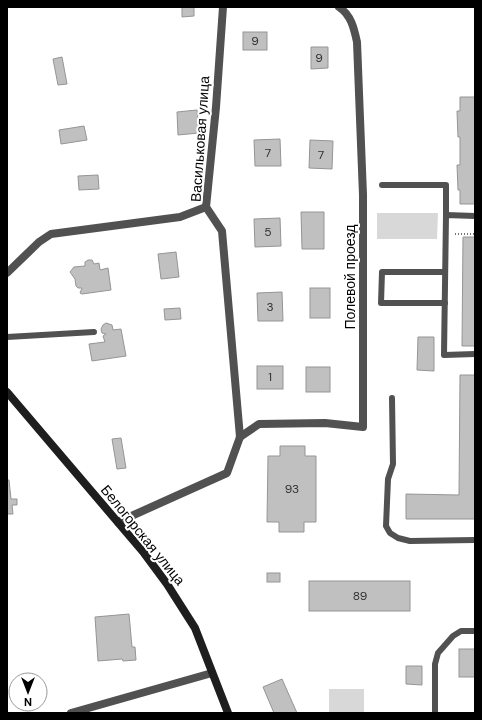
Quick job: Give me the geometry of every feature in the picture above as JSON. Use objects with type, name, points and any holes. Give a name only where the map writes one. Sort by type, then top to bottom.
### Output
[{"type":"street","name":"Васильковая улица","points":[[223,7],[216,106],[206,207],[222,231],[240,437]]},
{"type":"street","name":"Полевой проезд","points":[[240,437],[259,424],[325,423],[363,427],[363,195],[358,64],[354,28],[346,12],[339,7]]},
{"type":"street","points":[[7,273],[39,242],[51,234],[180,217],[206,207]]},
{"type":"street","name":"Белогорская улица","points":[[7,392],[24,414],[144,553],[167,584],[195,628],[228,713]]},
{"type":"street","points":[[118,522],[227,473],[240,437]]},
{"type":"street","points":[[71,713],[212,673]]},
{"type":"lane","points":[[382,185],[446,185],[444,355],[475,354]]},
{"type":"lane","points":[[446,215],[475,216]]},
{"type":"lane","points":[[444,303],[381,303],[382,272],[445,272]]},
{"type":"lane","points":[[7,337],[94,332]]},
{"type":"lane","points":[[392,398],[393,464],[388,479],[386,526],[390,533],[398,538],[410,541],[475,540]]},
{"type":"lane","points":[[435,713],[435,664],[438,653],[452,636],[461,631],[475,631]]},
{"type":"shaded area","points":[[377,213],[438,213],[437,239],[377,239]]},
{"type":"shaded area","points":[[329,689],[364,689],[364,713],[329,713]]},
{"type":"building","points":[[182,7],[194,7],[194,16],[182,17]]},
{"type":"building","points":[[243,32],[267,32],[267,50],[243,50]]},
{"type":"building","points":[[311,47],[328,47],[328,68],[311,69]]},
{"type":"building","points":[[62,57],[67,84],[58,85],[53,59]]},
{"type":"building","points":[[460,97],[475,97],[475,204],[460,204],[460,190],[458,190],[457,165],[460,165],[460,137],[458,137],[457,111],[460,111]]},
{"type":"building","points":[[197,110],[199,133],[178,135],[177,112]]},
{"type":"building","points":[[84,126],[87,140],[61,144],[59,130]]},
{"type":"building","points":[[280,139],[281,166],[255,166],[254,140]]},
{"type":"building","points":[[310,140],[333,141],[332,169],[309,168]]},
{"type":"building","points":[[98,175],[99,189],[79,190],[78,176]]},
{"type":"building","points":[[301,212],[324,212],[324,249],[302,249]]},
{"type":"building","points":[[280,218],[281,246],[255,247],[254,219]]},
{"type":"building","points":[[463,237],[475,237],[475,346],[462,346]]},
{"type":"building","points":[[176,252],[179,277],[161,279],[158,254]]},
{"type":"building","points":[[92,260],[94,264],[99,263],[100,270],[108,268],[111,290],[80,293],[82,288],[78,288],[76,286],[75,279],[70,272],[74,267],[85,266],[85,262]]},
{"type":"building","points":[[310,288],[330,288],[330,318],[310,318]]},
{"type":"building","points":[[282,292],[283,321],[258,321],[257,293]]},
{"type":"building","points":[[180,308],[181,319],[165,320],[164,309]]},
{"type":"building","points":[[106,323],[112,325],[113,330],[121,329],[126,356],[92,361],[89,344],[105,342],[103,336],[106,334],[102,333],[101,329]]},
{"type":"building","points":[[418,337],[434,337],[434,371],[417,370]]},
{"type":"building","points":[[257,366],[283,366],[283,389],[257,389]]},
{"type":"building","points":[[306,367],[330,367],[330,392],[306,392]]},
{"type":"building","points":[[460,375],[475,375],[475,519],[406,519],[406,494],[459,495]]},
{"type":"building","points":[[121,438],[126,468],[117,469],[112,439]]},
{"type":"building","points":[[280,446],[305,446],[305,456],[316,456],[316,522],[304,522],[304,532],[279,532],[279,522],[267,522],[268,456],[280,456]]},
{"type":"building","points":[[7,480],[9,480],[11,499],[17,499],[17,505],[12,505],[13,514],[7,514]]},
{"type":"building","points":[[267,573],[280,573],[280,582],[267,582]]},
{"type":"building","points":[[309,581],[410,581],[410,611],[309,611]]},
{"type":"building","points":[[129,614],[132,647],[135,647],[136,660],[123,661],[122,659],[98,661],[95,617]]},
{"type":"building","points":[[459,649],[475,649],[475,677],[459,677]]},
{"type":"building","points":[[406,666],[422,666],[422,685],[406,684]]},
{"type":"building","points":[[282,679],[297,713],[274,713],[263,687]]}]
